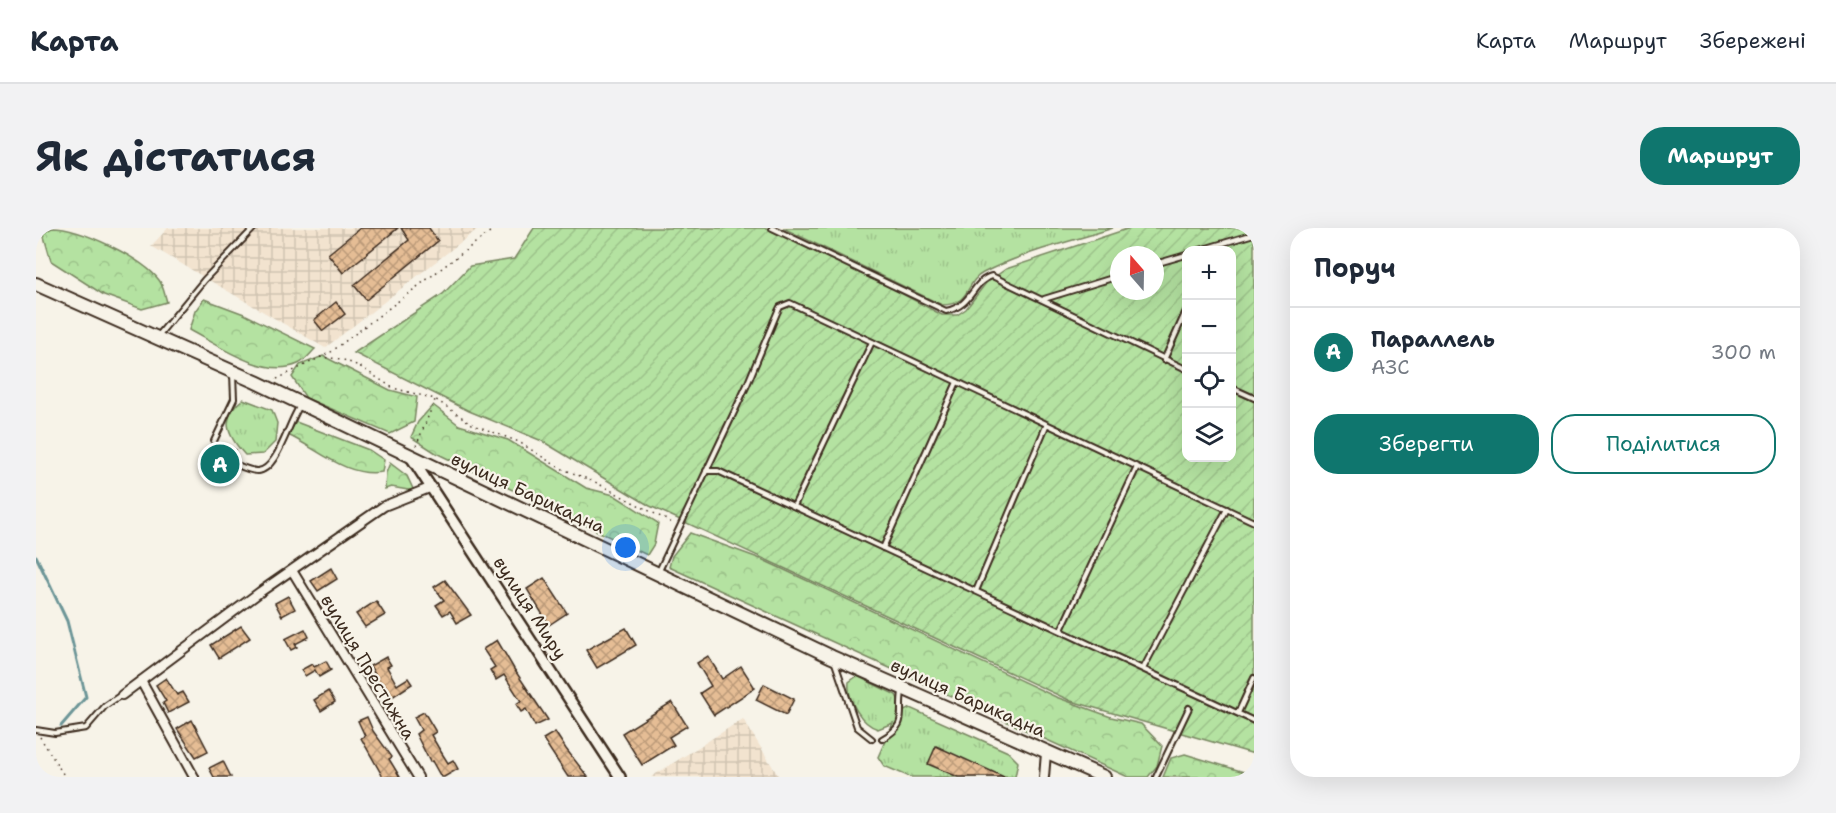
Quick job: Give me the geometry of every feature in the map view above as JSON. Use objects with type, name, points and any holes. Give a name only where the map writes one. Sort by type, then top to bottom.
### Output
[{"type":"main road","name":"вулиця Барикадна","points":[[36,284],[232,374],[256,382],[903,690],[1104,777]]},
{"type":"street","name":"вулиця Миру","points":[[411,457],[620,777]]},
{"type":"street","points":[[122,694],[251,599],[293,572],[384,506],[432,487]]},
{"type":"street","name":"вулиця Престижна","points":[[293,572],[418,777]]},
{"type":"street","points":[[141,681],[194,777]]},
{"type":"street","points":[[1044,777],[1046,753]]},
{"type":"lane","points":[[155,339],[204,280],[254,228]]},
{"type":"lane","points":[[772,228],[946,311],[963,305],[986,277],[992,276],[1182,367]]},
{"type":"lane","points":[[1214,246],[1254,234]]},
{"type":"lane","points":[[1164,261],[1182,256]]},
{"type":"lane","points":[[1043,299],[1110,279]]},
{"type":"lane","points":[[658,573],[780,307],[790,303],[1254,522]]},
{"type":"lane","points":[[1164,360],[1182,320]]},
{"type":"lane","points":[[794,506],[872,342]]},
{"type":"lane","points":[[218,456],[214,441],[236,391],[232,374]]},
{"type":"lane","points":[[883,548],[957,382]]},
{"type":"lane","points":[[1236,390],[1254,398]]},
{"type":"lane","points":[[230,462],[257,471],[267,468],[302,405]]},
{"type":"lane","points":[[976,591],[1047,426]]},
{"type":"lane","points":[[1061,630],[1137,467]]},
{"type":"lane","points":[[706,471],[718,471],[1144,667],[1254,721]]},
{"type":"lane","points":[[1144,667],[1227,510]]},
{"type":"lane","points":[[832,657],[857,727],[872,739]]},
{"type":"lane","points":[[1238,713],[1254,678]]},
{"type":"lane","points":[[882,739],[891,734],[900,723],[903,714],[903,690]]},
{"type":"lane","points":[[36,730],[55,733],[86,728],[105,706],[122,694]]},
{"type":"lane","points":[[1156,777],[1189,708]]},
{"type":"path","points":[[256,382],[274,381],[332,352],[495,228]]},
{"type":"path","points":[[320,357],[341,359],[358,366],[393,388],[435,399],[472,424],[519,442],[558,466],[595,482],[679,526]]},
{"type":"path","points":[[411,457],[435,399]]},
{"type":"path","points":[[42,740],[64,777]]},
{"type":"shaded area","points":[[168,228],[479,228],[325,348],[151,246]]},
{"type":"shaded area","points":[[743,719],[779,777],[651,777]]},
{"type":"green space","points":[[52,228],[64,229],[94,239],[139,263],[159,280],[167,302],[142,309],[104,295],[51,261],[43,233]]},
{"type":"green space","points":[[534,228],[778,228],[942,315],[957,315],[966,309],[986,283],[1006,269],[1130,228],[1254,228],[1254,754],[1071,701],[650,506],[542,441],[469,411],[354,353],[443,294],[470,266],[514,259]]},
{"type":"green space","points":[[783,228],[1113,228],[1030,253],[998,266],[977,277],[958,301],[942,305]]},
{"type":"green space","points":[[204,299],[244,314],[315,349],[300,363],[285,367],[256,364],[242,358],[189,330],[195,311]]},
{"type":"green space","points":[[323,356],[390,390],[417,397],[414,422],[390,434],[306,398],[292,377],[300,365]]},
{"type":"green space","points":[[243,399],[272,410],[277,423],[275,442],[263,454],[245,455],[230,434],[228,420],[235,406]]},
{"type":"green space","points":[[433,405],[459,425],[508,440],[586,488],[614,495],[658,523],[654,544],[647,555],[436,453],[411,437],[418,422]]},
{"type":"green space","points":[[296,422],[369,450],[384,460],[382,472],[369,473],[345,467],[288,435]]},
{"type":"green space","points":[[390,463],[407,476],[414,491],[391,487],[385,489],[386,473]]},
{"type":"green space","points":[[690,533],[761,559],[1056,697],[1111,717],[1141,724],[1162,746],[1157,766],[1148,777],[1128,777],[669,567],[672,556]]},
{"type":"green space","points":[[857,676],[896,695],[899,701],[897,715],[910,708],[1008,752],[1018,762],[1015,777],[910,777],[884,766],[878,757],[893,723],[878,729],[861,717],[850,696],[849,689],[849,682]]},
{"type":"green space","points":[[1185,754],[1254,775],[1254,777],[1163,777],[1171,758]]},
{"type":"building","points":[[360,228],[398,228],[343,273],[328,254]]},
{"type":"building","points":[[401,228],[429,228],[438,241],[366,300],[354,285],[409,240]]},
{"type":"building","points":[[336,302],[345,314],[323,331],[314,320]]},
{"type":"building","points":[[223,444],[236,450],[232,458],[226,460],[228,466],[220,482],[208,476],[216,460],[222,458]]},
{"type":"building","points":[[331,568],[337,579],[318,591],[311,581]]},
{"type":"building","points":[[544,578],[567,613],[549,625],[527,589]]},
{"type":"building","points":[[445,580],[471,615],[457,623],[450,611],[443,615],[436,605],[444,600],[434,587]]},
{"type":"building","points":[[288,596],[295,609],[282,616],[275,603]]},
{"type":"building","points":[[376,601],[385,615],[365,627],[356,614]]},
{"type":"building","points":[[241,626],[250,638],[219,658],[211,645]]},
{"type":"building","points":[[626,628],[636,645],[597,668],[586,650]]},
{"type":"building","points":[[305,629],[309,637],[295,644],[297,647],[291,650],[285,639]]},
{"type":"building","points":[[497,640],[548,720],[535,726],[526,709],[521,712],[516,704],[521,701],[504,675],[496,680],[490,670],[495,667],[483,649]]},
{"type":"building","points":[[708,656],[722,679],[741,666],[755,688],[714,715],[700,693],[711,686],[697,663]]},
{"type":"building","points":[[386,657],[391,665],[387,667],[397,685],[408,678],[412,684],[389,699],[374,677],[376,676],[370,666]]},
{"type":"building","points":[[326,661],[331,670],[319,677],[315,670],[305,676],[301,670],[312,664],[314,667]]},
{"type":"building","points":[[166,678],[177,695],[183,692],[189,702],[168,713],[163,703],[166,701],[156,685]]},
{"type":"building","points":[[764,684],[794,699],[786,715],[756,700]]},
{"type":"building","points":[[328,691],[335,702],[321,711],[314,700]]},
{"type":"building","points":[[672,702],[687,726],[669,737],[674,745],[642,765],[622,733]]},
{"type":"building","points":[[424,712],[436,732],[431,735],[438,747],[448,763],[453,760],[458,769],[444,777],[441,777],[432,761],[430,762],[416,734],[421,730],[414,717]]},
{"type":"building","points":[[367,717],[373,731],[392,757],[389,759],[400,777],[383,777],[361,738],[365,736],[358,721]]},
{"type":"building","points":[[192,720],[208,751],[196,757],[177,729]]},
{"type":"building","points":[[555,732],[588,777],[568,777],[543,739]]},
{"type":"building","points":[[936,746],[1004,777],[958,777],[928,764]]},
{"type":"building","points":[[223,761],[231,777],[214,777],[209,768]]},
{"type":"waterway","points":[[36,556],[67,621],[86,697],[61,726]]},
{"type":"place","name":"Параллель","points":[[220,464]]}]
